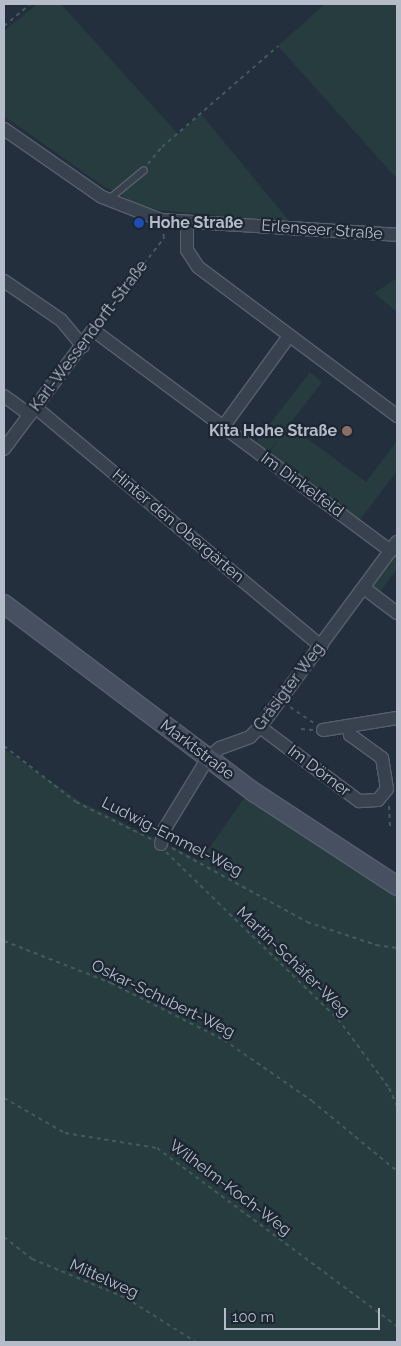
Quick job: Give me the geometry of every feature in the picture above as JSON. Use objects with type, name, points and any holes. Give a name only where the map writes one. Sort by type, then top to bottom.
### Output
[{"type":"street","name":"Erlenseer Straße","points":[[4,129],[108,200],[161,220],[397,235]]},
{"type":"street","points":[[187,222],[187,250],[198,267],[397,416]]},
{"type":"street","points":[[4,281],[61,320],[83,346]]},
{"type":"street","name":"Karl-Wessendorft-Straße","points":[[4,449],[83,346],[92,330]]},
{"type":"street","name":"Im Dinkelfeld","points":[[92,330],[222,427],[394,547]]},
{"type":"street","points":[[222,427],[289,336]]},
{"type":"street","name":"Hinter den Obergärten","points":[[4,396],[33,411],[321,646]]},
{"type":"street","name":"Gräsigter Weg","points":[[161,844],[164,830],[208,758],[220,748],[250,737],[260,727],[394,547]]},
{"type":"street","points":[[364,588],[397,614]]},
{"type":"street","name":"Marktstraße","points":[[4,604],[255,793],[397,886]]},
{"type":"street","points":[[323,730],[397,718]]},
{"type":"street","points":[[349,726],[350,735],[382,758],[387,789],[380,798]]},
{"type":"street","name":"Im Dörner","points":[[260,727],[359,802],[380,798]]},
{"type":"lane","points":[[108,200],[144,170]]},
{"type":"path","points":[[4,26],[30,4]]},
{"type":"path","points":[[144,170],[162,147],[278,46]]},
{"type":"path","name":"Karl-Wessendorft-Straße","points":[[92,330],[164,238],[161,220]]},
{"type":"path","points":[[281,700],[323,730]]},
{"type":"path","name":"Ludwig-Emmel-Weg","points":[[4,746],[76,802],[161,844],[191,856],[307,922],[376,945],[397,948]]},
{"type":"path","points":[[380,798],[389,806],[390,828]]},
{"type":"path","name":"Martin-Schäfer-Weg","points":[[161,844],[176,865],[338,1019],[389,1088],[397,1106]]},
{"type":"path","name":"Oskar-Schubert-Weg","points":[[4,941],[111,983],[224,1040],[312,1101],[397,1171]]},
{"type":"path","name":"Wilhelm-Koch-Weg","points":[[4,1098],[65,1133],[157,1148],[397,1326]]},
{"type":"path","name":"Mittelweg","points":[[4,1237],[32,1259],[126,1298],[196,1342]]},
{"type":"green space","points":[[37,4],[61,4],[178,134],[201,114],[290,222],[159,210],[138,204],[103,186],[4,116],[4,31]]},
{"type":"green space","points":[[325,4],[397,4],[397,179],[278,46]]},
{"type":"green space","points":[[397,278],[397,312],[374,293]]},
{"type":"green space","points":[[310,372],[322,382],[289,425],[366,482],[397,441],[397,471],[359,521],[268,455],[282,435],[268,453],[256,442]]},
{"type":"green space","points":[[397,551],[397,569],[380,592],[368,590]]},
{"type":"green space","points":[[4,749],[81,802],[200,861],[247,794],[397,890],[397,1342],[4,1342]]},
{"type":"place","name":"Hohe Straße","points":[[139,223]]},
{"type":"place","name":"Kita Hohe Straße","points":[[347,431]]}]
